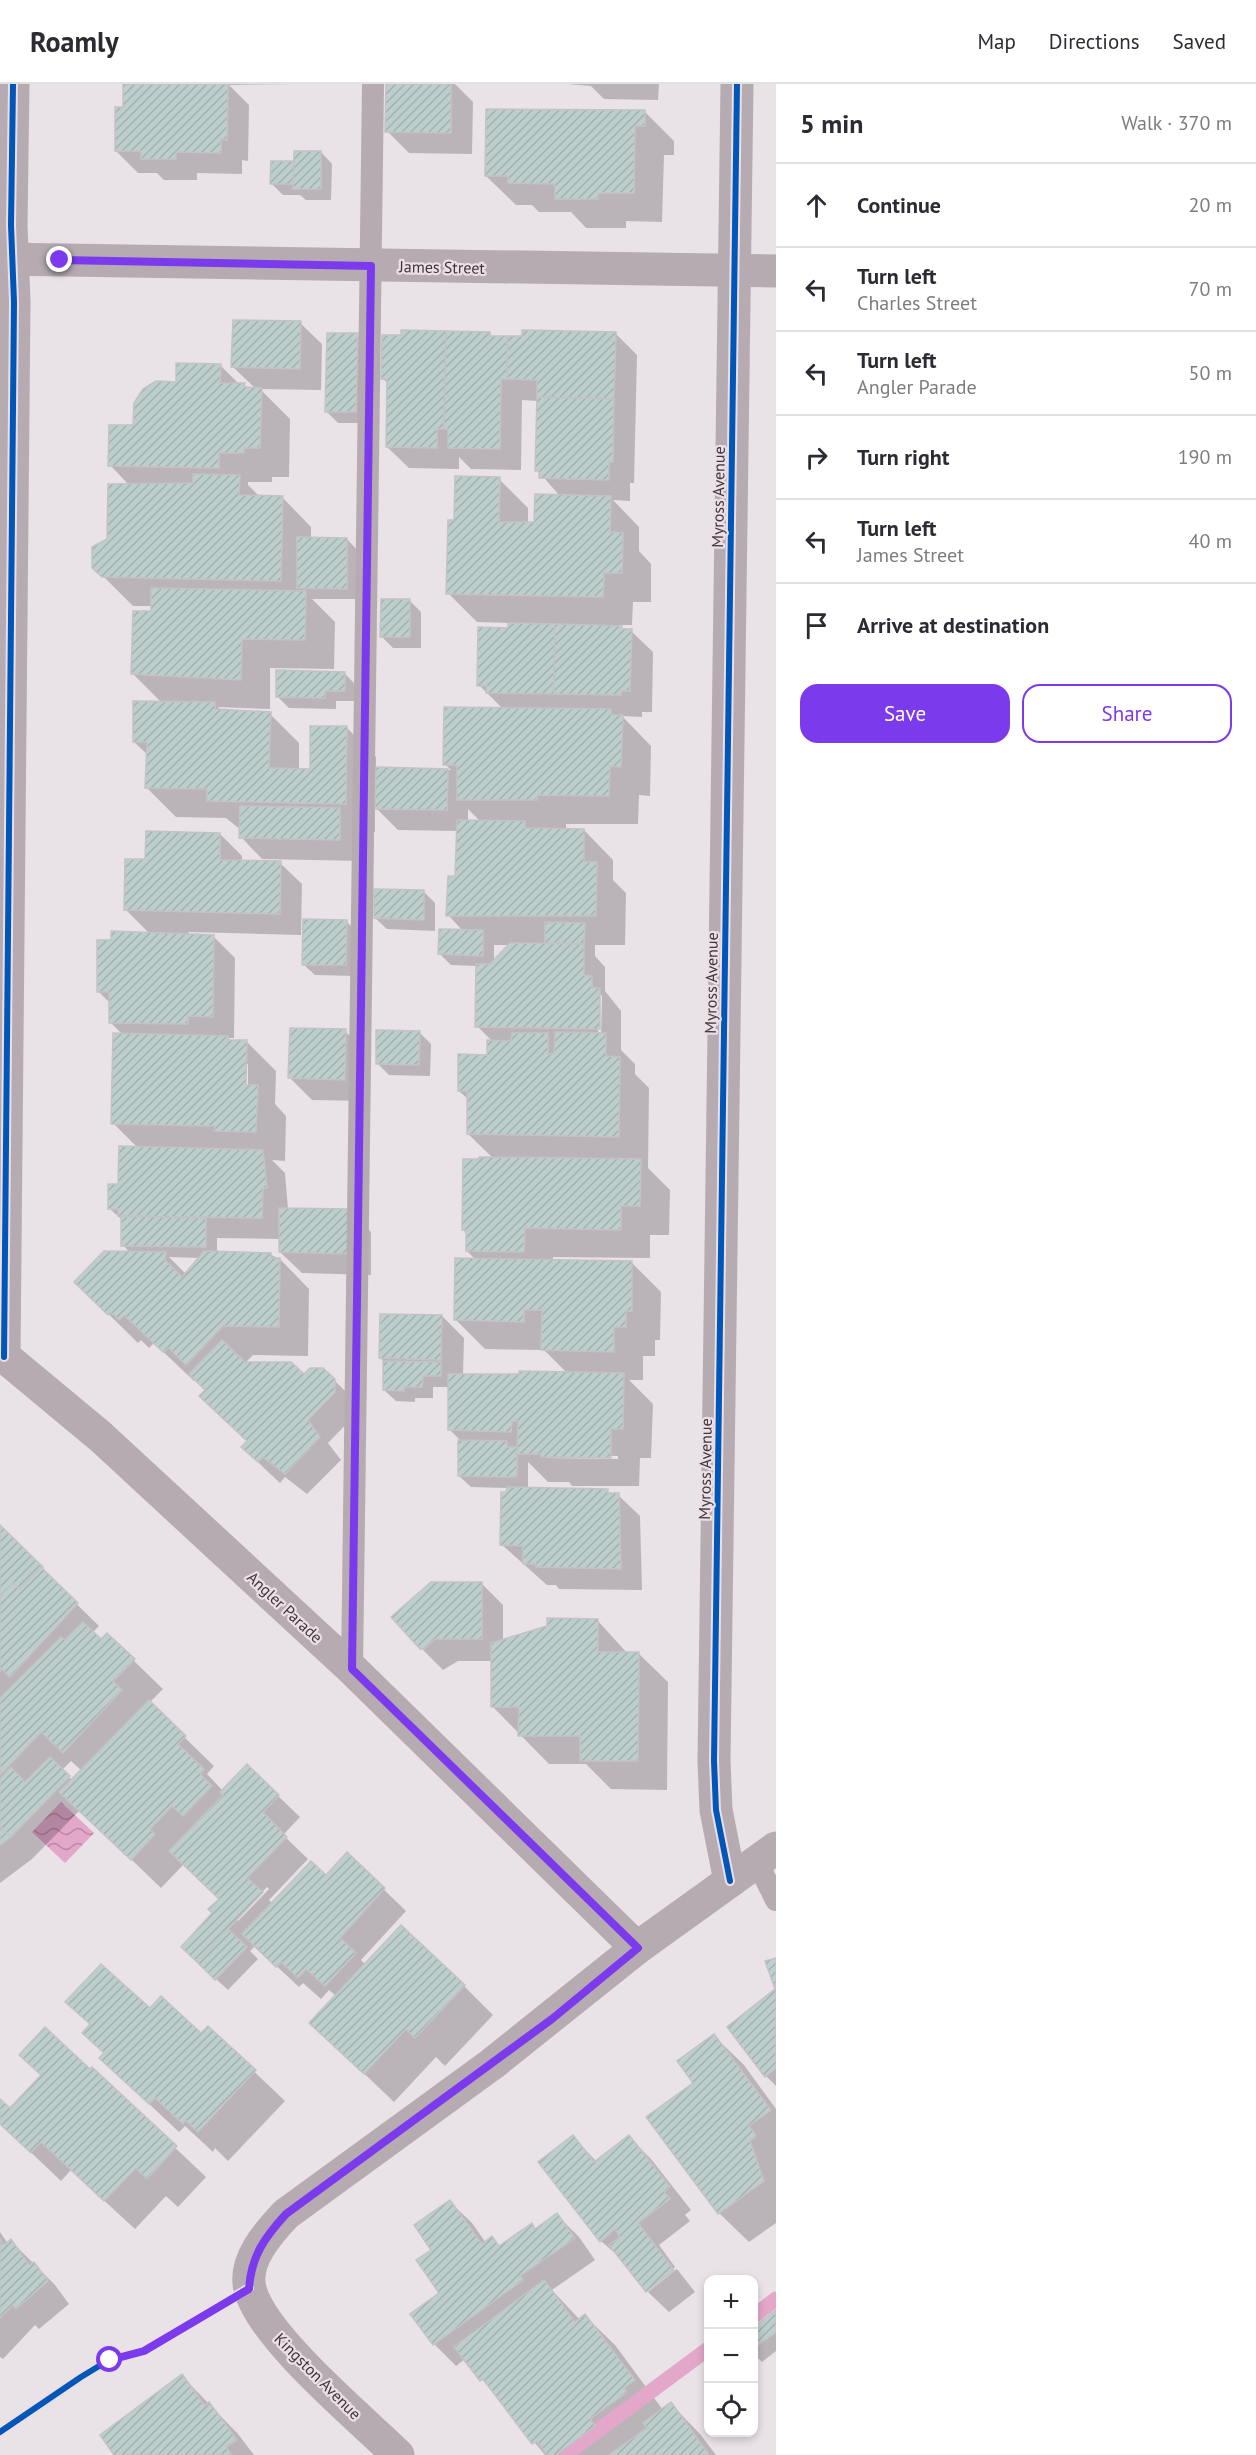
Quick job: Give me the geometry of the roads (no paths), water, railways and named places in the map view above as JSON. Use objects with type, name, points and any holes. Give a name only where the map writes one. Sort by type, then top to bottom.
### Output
[{"type":"street","points":[[2,1355],[6,259],[13,84]]},
{"type":"street","name":"Myross Avenue","points":[[730,1881],[716,1810],[714,1761],[737,84]]},
{"type":"street","name":"James Street","points":[[6,259],[776,271]]},
{"type":"street","name":"Angler Parade","points":[[2,1355],[101,1437],[352,1669],[638,1948]]},
{"type":"street","points":[[638,1948],[766,1855]]},
{"type":"street","name":"Kingston Avenue","points":[[398,2455],[279,2339],[261,2316],[249,2289],[256,2253],[267,2235],[286,2214],[552,2019],[638,1948]]},
{"type":"lane","points":[[352,1669],[373,84]]},
{"type":"lane","points":[[766,1855],[776,1900]]},
{"type":"water","points":[[61,1802],[94,1833],[65,1863],[32,1832]]},
{"type":"waterway","points":[[758,2313],[776,2299]]},
{"type":"waterway","points":[[565,2455],[704,2352]]}]
